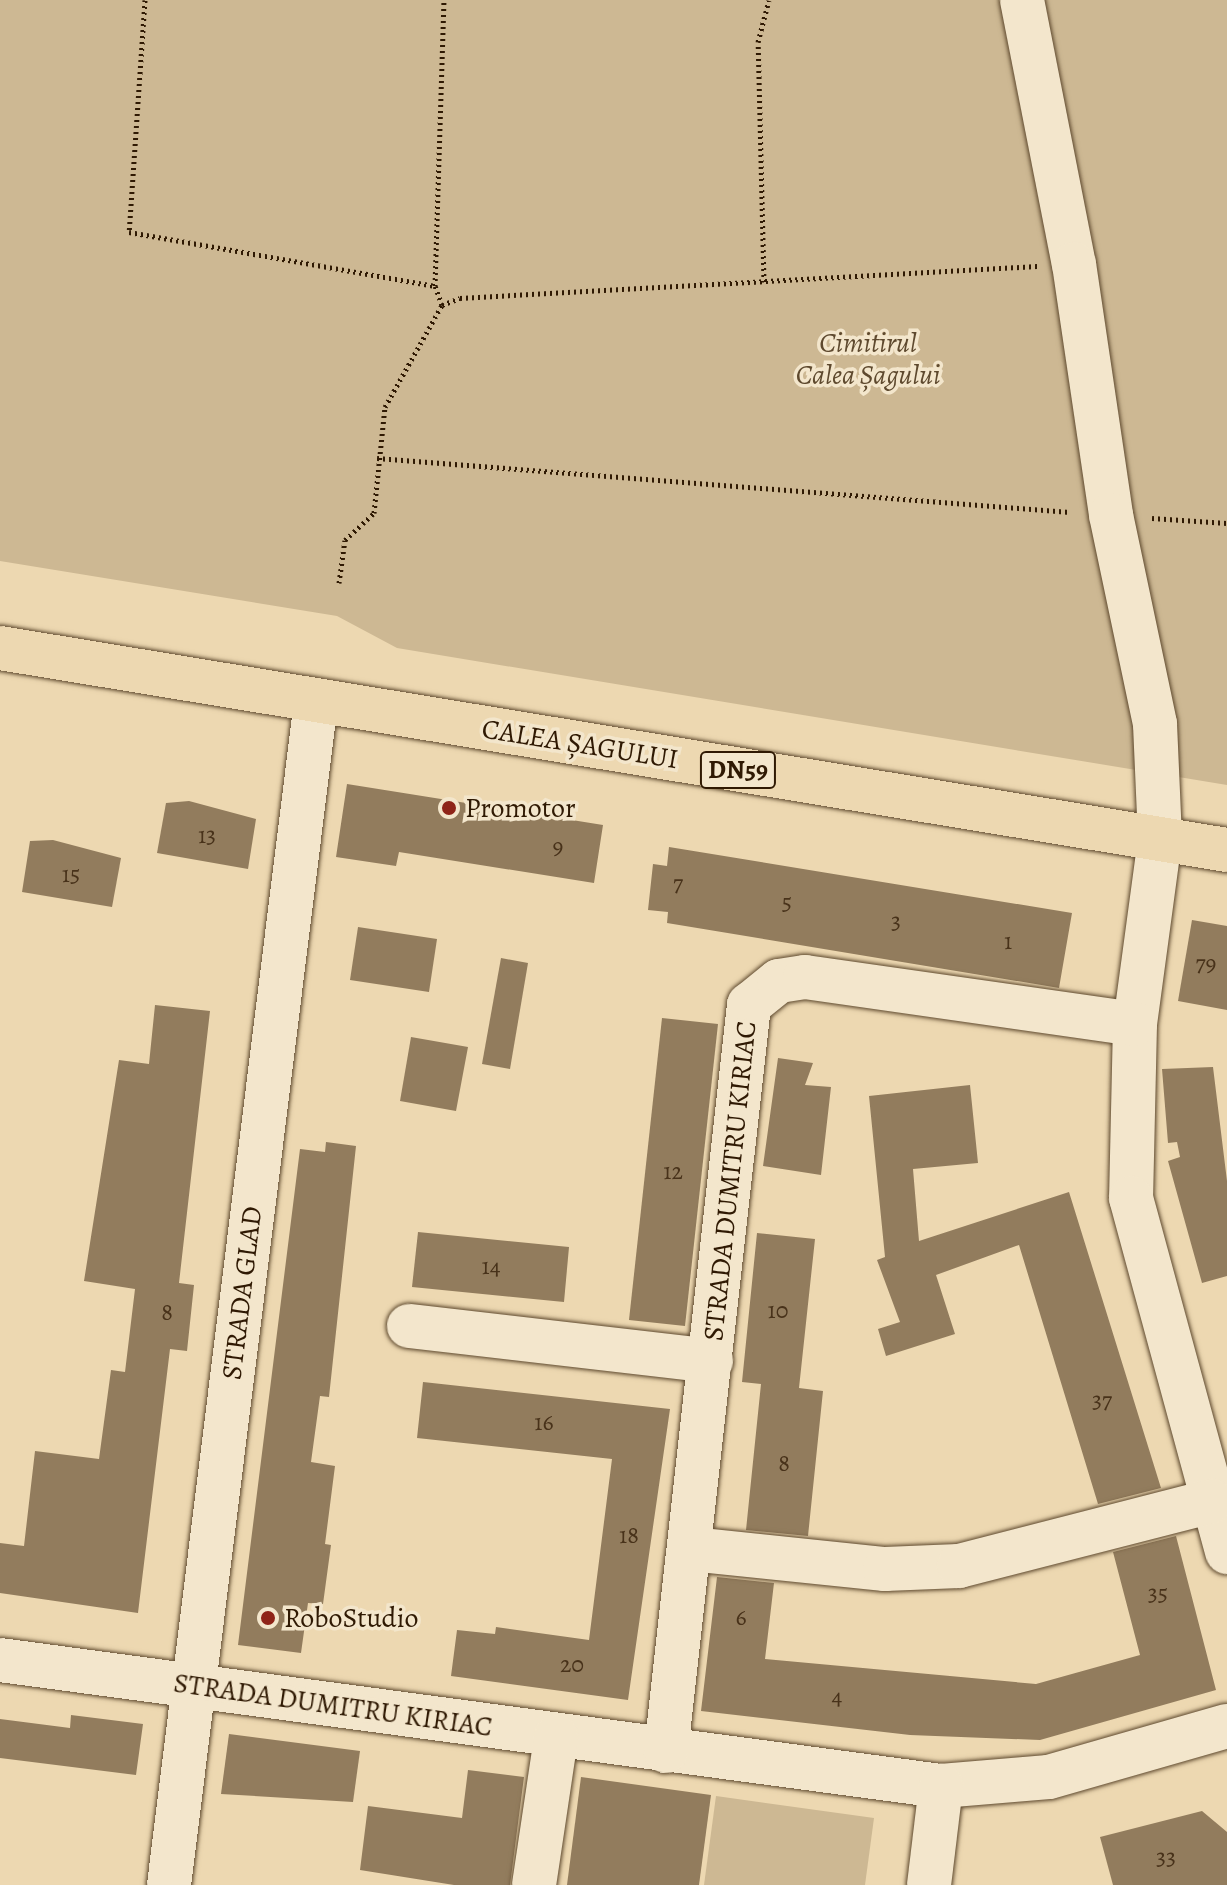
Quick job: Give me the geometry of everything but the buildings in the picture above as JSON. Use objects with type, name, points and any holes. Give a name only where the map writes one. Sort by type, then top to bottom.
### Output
[{"type":"main road","name":"CALEA ȘAGULUI","points":[[0,648],[1160,839]]},
{"type":"main road","name":"DN59","points":[[1160,839],[1227,850]]},
{"type":"street","points":[[1022,0],[1074,264],[1111,515],[1155,724],[1160,839],[1135,1024],[1131,1198],[1227,1552]]},
{"type":"street","name":"STRADA GLAD","points":[[169,1885],[316,701]]},
{"type":"street","name":"STRADA DUMITRU KIRIAC","points":[[666,1751],[691,1549],[749,1005],[779,981],[805,977],[1135,1024]]},
{"type":"street","points":[[409,1326],[711,1361]]},
{"type":"street","points":[[691,1549],[885,1569],[959,1566],[1212,1501]]},
{"type":"street","name":"STRADA DUMITRU KIRIAC","points":[[0,1660],[556,1737],[941,1786],[1049,1777],[1227,1726]]},
{"type":"street","points":[[534,1885],[556,1737]]},
{"type":"street","points":[[929,1885],[941,1786]]},
{"type":"path","points":[[145,0],[129,232],[435,286]]},
{"type":"path","points":[[442,305],[435,286],[444,0]]},
{"type":"path","points":[[764,282],[758,42],[769,0]]},
{"type":"path","points":[[339,583],[345,540],[374,513],[377,458],[385,407],[442,305],[460,298],[1074,264]]},
{"type":"path","points":[[377,458],[1227,523]]},
{"type":"green space","name":"Cimitirul Calea Șagului","points":[[0,0],[1227,0],[1227,785],[397,648],[337,616],[0,561]]},
{"type":"green space","points":[[716,1796],[874,1818],[865,1885],[704,1885]]},
{"type":"place","name":"Promotor","points":[[449,808]]},
{"type":"place","name":"RoboStudio","points":[[268,1618]]}]
